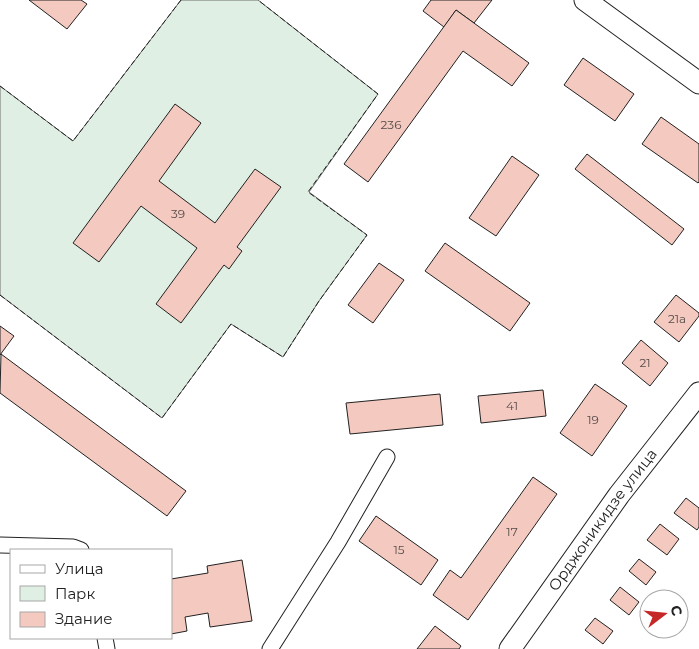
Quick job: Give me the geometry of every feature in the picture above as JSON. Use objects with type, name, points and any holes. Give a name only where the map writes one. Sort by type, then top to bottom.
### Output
[{"type":"street","points":[[585,0],[699,83]]},
{"type":"street","name":"Орджоникидзе улица","points":[[510,649],[619,495],[699,393]]},
{"type":"street","points":[[270,649],[338,542],[387,457]]},
{"type":"street","points":[[0,544],[74,547],[79,549]]},
{"type":"green space","points":[[181,0],[258,0],[378,94],[309,192],[367,235],[319,301],[283,357],[231,324],[162,418],[0,295],[0,86],[73,141]]},
{"type":"building","points":[[29,0],[81,0],[87,4],[67,29]]},
{"type":"building","points":[[431,0],[492,0],[474,23],[456,10],[444,27],[423,11]]},
{"type":"building","points":[[456,10],[529,63],[512,86],[463,51],[368,182],[344,164]]},
{"type":"building","points":[[583,58],[634,94],[615,121],[564,85]]},
{"type":"building","points":[[175,104],[201,123],[159,181],[215,223],[255,169],[281,187],[237,247],[242,251],[229,269],[224,265],[181,323],[156,304],[197,248],[141,206],[99,262],[73,243]]},
{"type":"building","points":[[661,117],[699,144],[698,183],[642,144]]},
{"type":"building","points":[[587,154],[684,229],[672,245],[575,169]]},
{"type":"building","points":[[512,156],[539,175],[496,236],[469,218]]},
{"type":"building","points":[[445,243],[530,303],[510,331],[425,271]]},
{"type":"building","points":[[379,263],[404,280],[373,323],[348,305]]},
{"type":"building","points":[[676,295],[699,313],[699,316],[679,342],[654,322]]},
{"type":"building","points":[[0,326],[14,336],[0,355]]},
{"type":"building","points":[[641,340],[668,363],[650,386],[622,363]]},
{"type":"building","points":[[1,354],[186,491],[167,516],[0,393]]},
{"type":"building","points":[[595,384],[627,406],[592,456],[560,433]]},
{"type":"building","points":[[543,390],[546,416],[481,423],[478,396]]},
{"type":"building","points":[[440,394],[443,425],[350,434],[346,403]]},
{"type":"building","points":[[533,477],[557,494],[468,620],[433,595],[450,570],[461,578]]},
{"type":"building","points":[[686,498],[699,508],[699,527],[697,530],[674,513]]},
{"type":"building","points":[[376,516],[438,560],[421,585],[359,541]]},
{"type":"building","points":[[660,524],[679,539],[667,555],[647,540]]},
{"type":"building","points":[[639,559],[656,572],[646,585],[629,571]]},
{"type":"building","points":[[242,560],[252,621],[210,627],[208,613],[185,617],[187,631],[172,634],[172,579],[208,573],[207,566]]},
{"type":"building","points":[[620,587],[639,602],[629,615],[610,600]]},
{"type":"building","points":[[595,618],[613,631],[603,644],[585,630]]},
{"type":"building","points":[[435,626],[461,646],[459,649],[417,649]]},
{"type":"fence","points":[[0,86],[73,141],[181,0]]},
{"type":"fence","points":[[0,295],[162,418],[231,324],[283,357],[319,301],[367,235],[308,192],[378,94],[258,0]]}]
